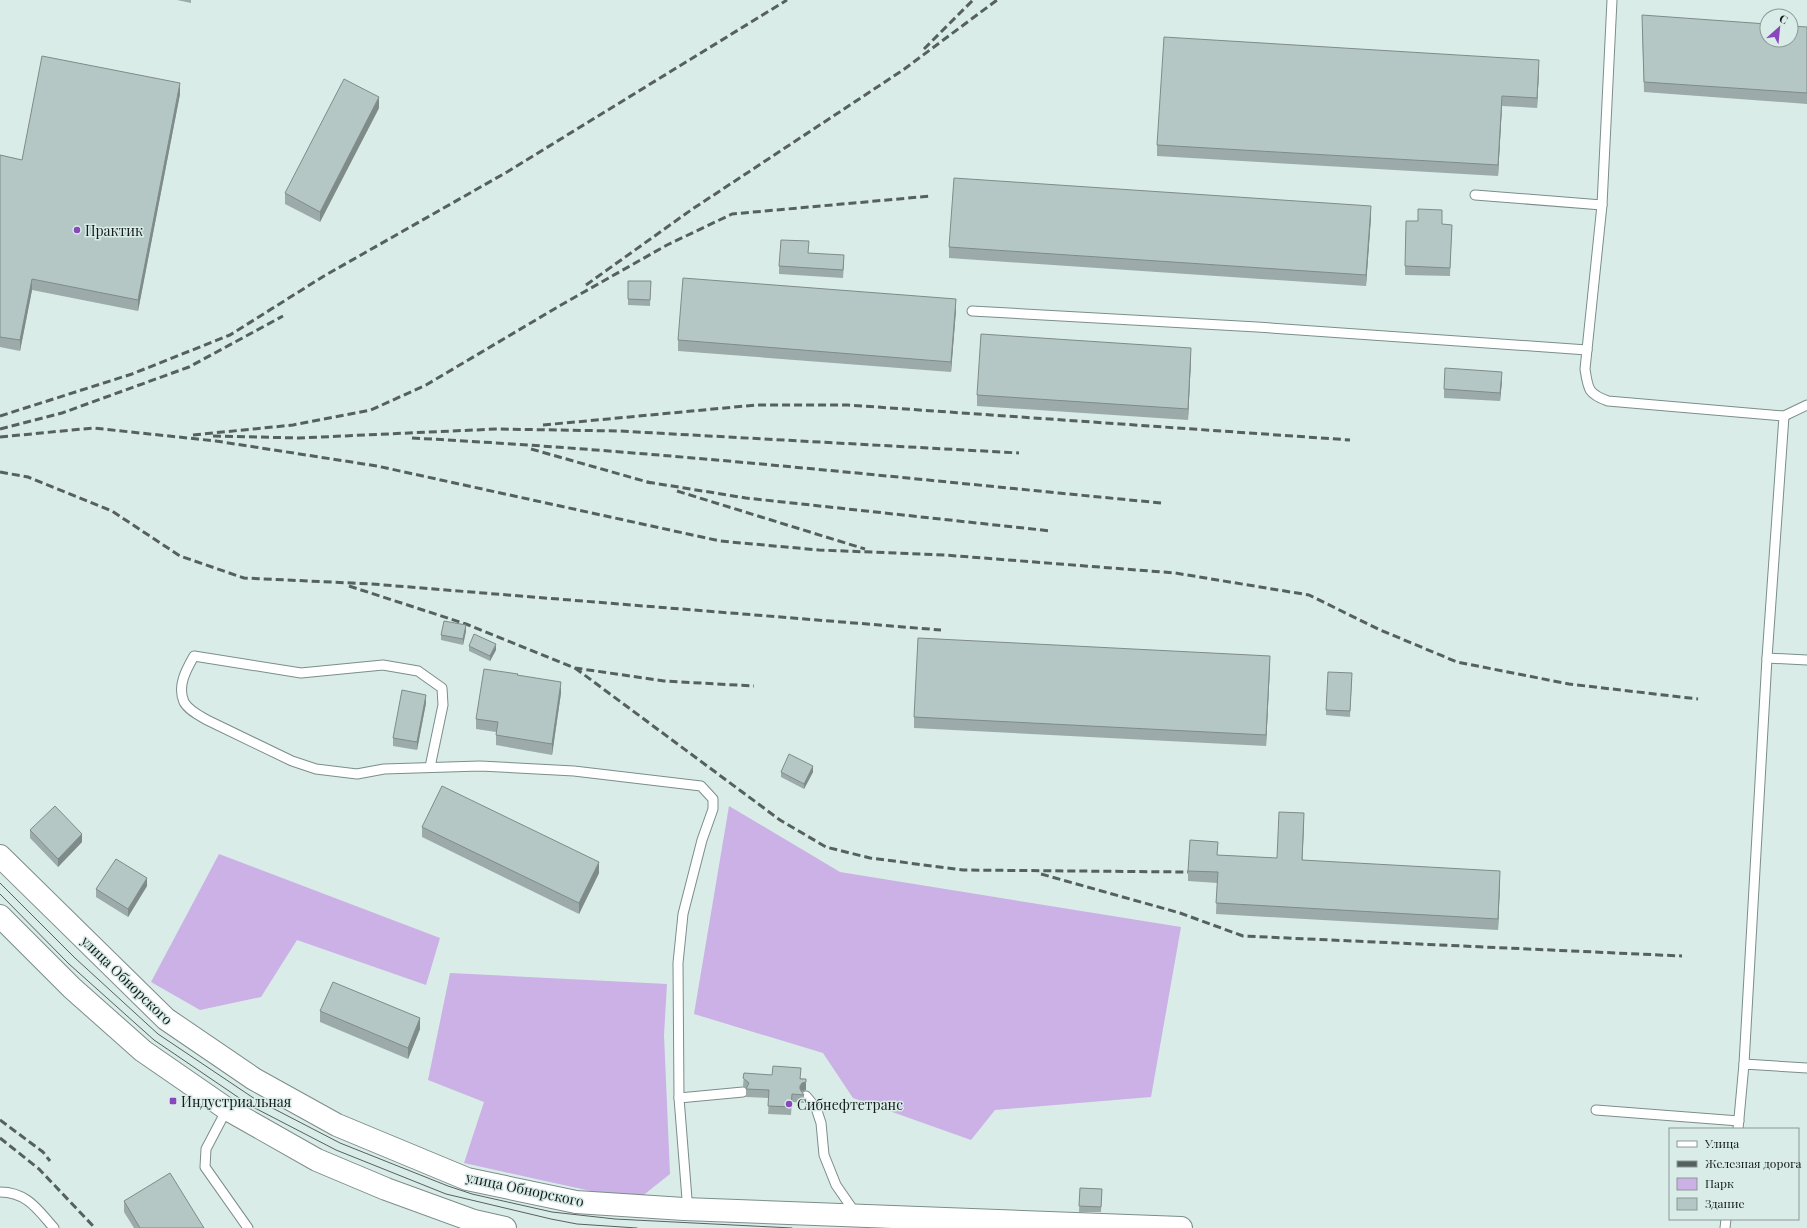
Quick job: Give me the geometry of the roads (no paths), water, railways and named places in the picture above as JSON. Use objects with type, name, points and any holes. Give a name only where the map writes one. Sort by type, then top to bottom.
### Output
[{"type":"main road","name":"улица Обнорского","points":[[0,856],[166,1019],[254,1080],[336,1125],[467,1179],[576,1202],[684,1209],[1181,1228]]},
{"type":"main road","points":[[0,916],[72,988],[143,1051],[227,1109],[317,1160],[386,1189],[474,1221],[505,1228]]},
{"type":"lane","points":[[1612,0],[1602,205],[1586,350],[1585,369],[1588,389],[1596,397],[1608,401],[1784,416],[1807,405]]},
{"type":"lane","points":[[1475,195],[1602,205]]},
{"type":"lane","points":[[972,311],[1257,327],[1586,350]]},
{"type":"lane","points":[[1596,1110],[1738,1125],[1744,1064],[1767,658],[1784,416]]},
{"type":"lane","points":[[430,768],[443,705],[442,688],[418,671],[382,665],[301,673],[194,656],[185,672],[182,688],[184,703],[195,712],[207,720],[292,761],[316,769],[357,774],[384,769],[430,768],[480,766],[574,771],[701,786],[713,799],[713,809],[702,840],[683,914],[678,963],[679,1098],[686,1199],[684,1209]]},
{"type":"lane","points":[[1767,658],[1807,660]]},
{"type":"lane","points":[[1744,1064],[1807,1068]]},
{"type":"lane","points":[[679,1098],[743,1092]]},
{"type":"lane","points":[[806,1096],[816,1108],[821,1123],[824,1155],[836,1185],[857,1215]]},
{"type":"lane","points":[[227,1109],[206,1149],[205,1167],[248,1228]]},
{"type":"lane","points":[[0,1192],[9,1192],[31,1202],[54,1228]]},
{"type":"tram line","points":[[0,883],[75,958],[158,1034],[255,1099],[340,1143],[472,1194],[552,1212],[615,1219],[792,1228]]},
{"type":"tram line","points":[[0,894],[69,964],[154,1040],[251,1106],[336,1150],[446,1194],[577,1224],[637,1228]]},
{"type":"railway","points":[[0,416],[132,374],[230,335],[324,276],[507,172],[787,0]]},
{"type":"railway","points":[[924,49],[973,0]]},
{"type":"railway","points":[[586,285],[691,210],[903,70],[997,0]]},
{"type":"railway","points":[[193,435],[293,425],[371,410],[426,385],[561,305],[667,245],[732,214],[931,196]]},
{"type":"railway","points":[[0,429],[62,413],[189,367],[283,316]]},
{"type":"railway","points":[[543,425],[756,405],[848,405],[1350,440]]},
{"type":"railway","points":[[0,437],[93,428],[216,441],[377,466],[720,541],[819,550],[945,555],[1175,573],[1309,595],[1378,629],[1457,662],[1569,684],[1698,699]]},
{"type":"railway","points":[[213,436],[299,438],[496,429],[619,431],[1019,453]]},
{"type":"railway","points":[[412,438],[599,450],[693,458],[1161,503]]},
{"type":"railway","points":[[531,449],[651,483]]},
{"type":"railway","points":[[0,472],[28,477],[112,511],[180,556],[244,578],[372,584],[941,630]]},
{"type":"railway","points":[[647,482],[746,498],[1051,531]]},
{"type":"railway","points":[[677,491],[865,549]]},
{"type":"railway","points":[[349,586],[466,624],[575,668],[664,681],[754,686]]},
{"type":"railway","points":[[575,668],[780,820],[826,847],[870,858],[963,870],[1189,872]]},
{"type":"railway","points":[[1041,874],[1180,913],[1243,936],[1682,956]]},
{"type":"railway","points":[[0,1120],[43,1152],[50,1161]]},
{"type":"railway","points":[[0,1138],[39,1169],[95,1228]]},
{"type":"place","name":"Практик","points":[[77,230]]},
{"type":"place","name":"Индустриальная","points":[[173,1101]]},
{"type":"place","name":"Сибнефтетранс","points":[[789,1104]]}]
